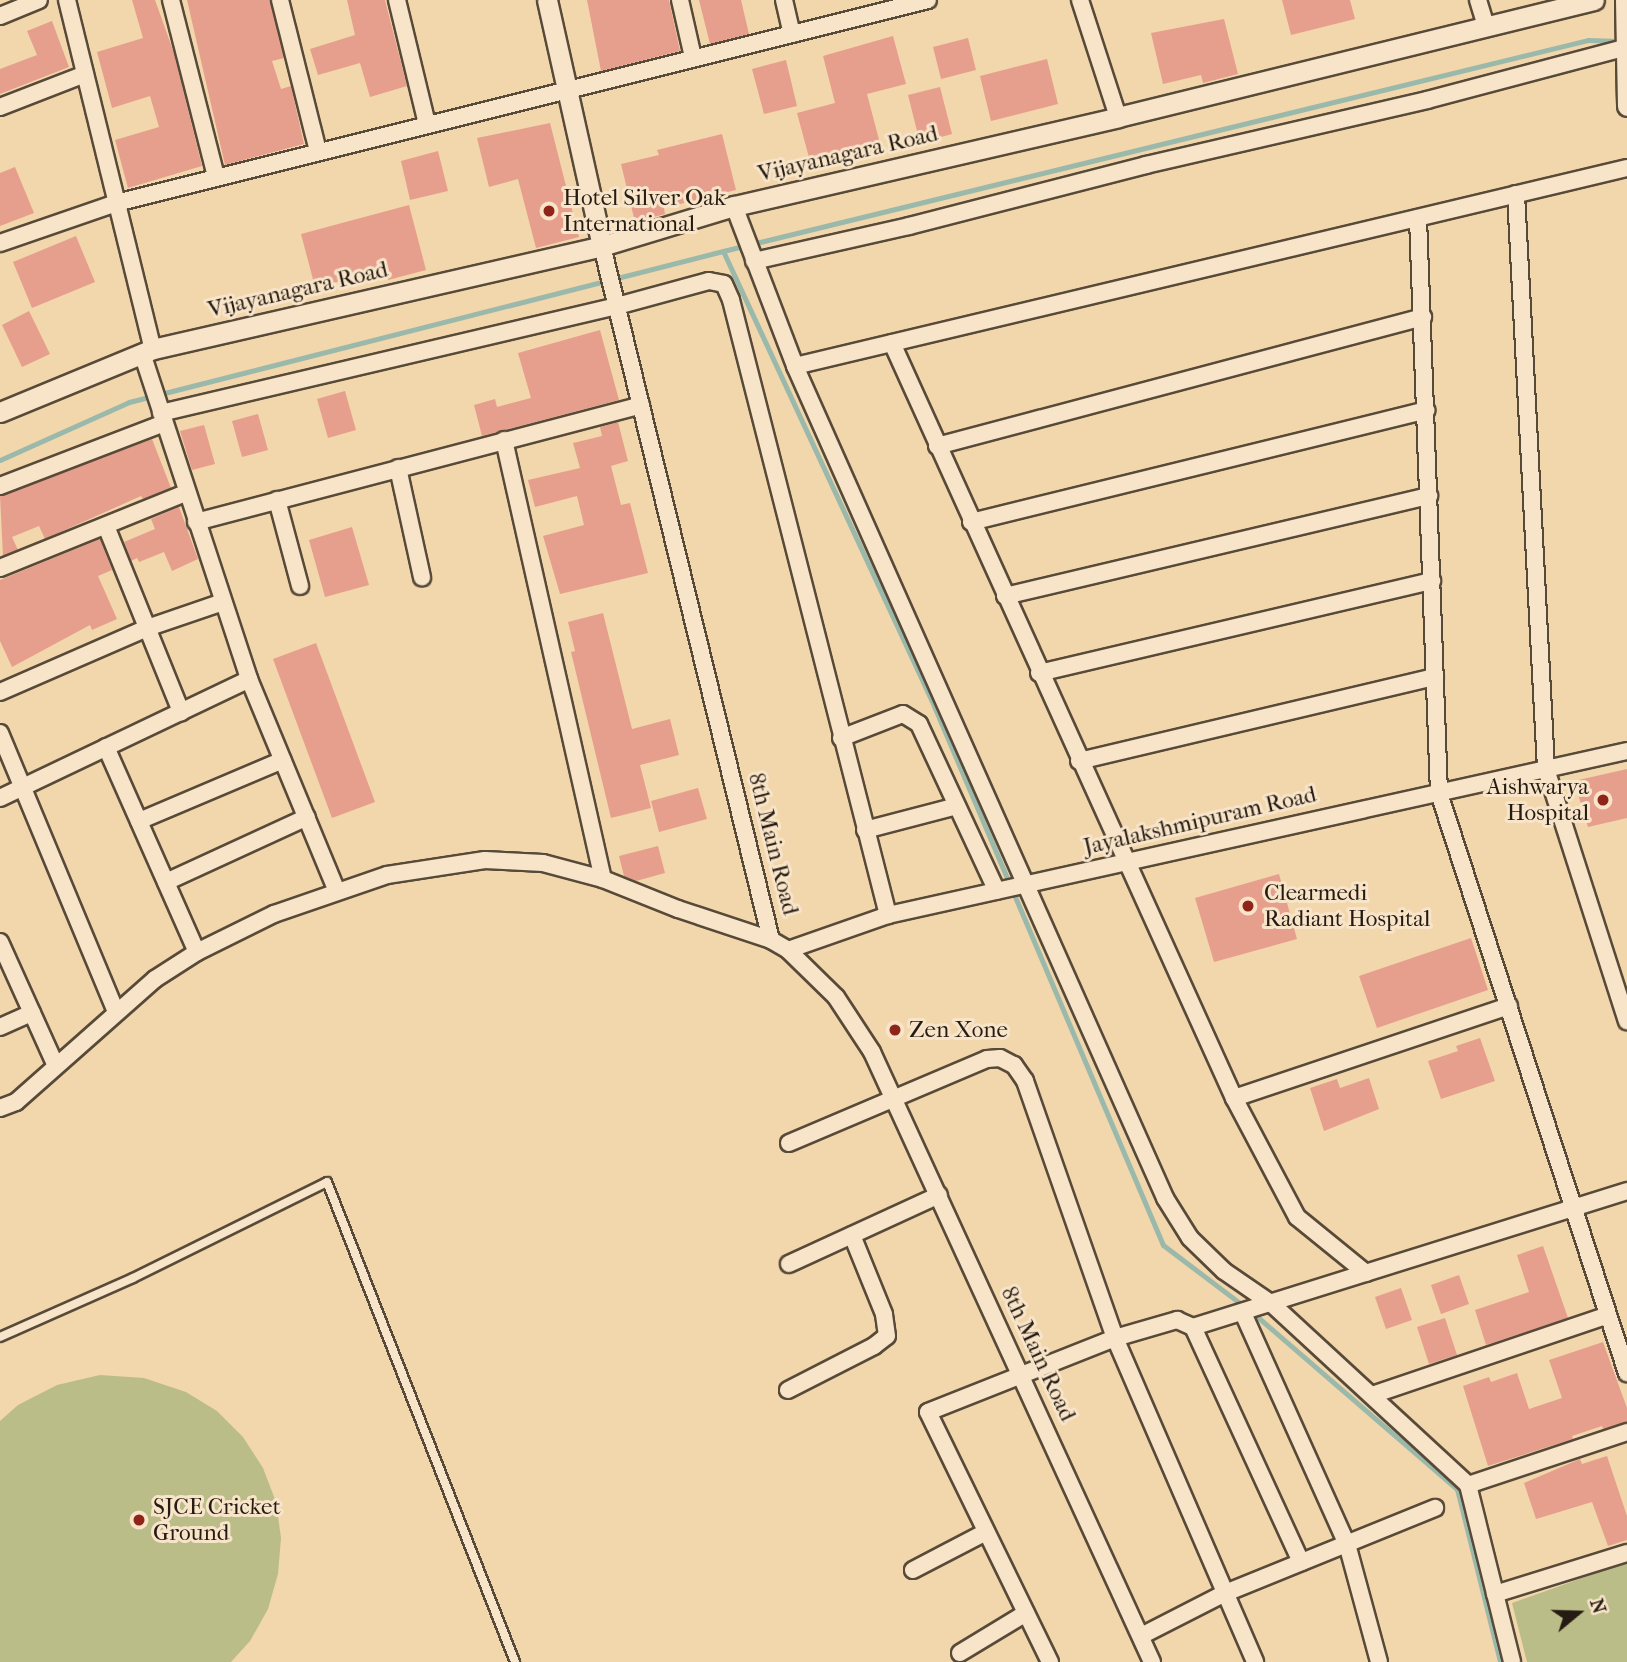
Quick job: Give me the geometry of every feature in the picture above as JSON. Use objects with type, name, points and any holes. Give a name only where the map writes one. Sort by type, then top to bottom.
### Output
[{"type":"street","points":[[0,16],[39,0]]},
{"type":"street","points":[[66,0],[117,203],[163,418],[186,494],[249,679],[337,891]]},
{"type":"street","points":[[171,0],[216,177]]},
{"type":"street","points":[[280,0],[318,151]]},
{"type":"street","points":[[397,0],[427,124]]},
{"type":"street","name":"8th Main Road","points":[[547,0],[617,306],[771,940],[788,950],[836,997],[857,1025],[939,1195],[1152,1662]]},
{"type":"street","points":[[680,0],[693,57]]},
{"type":"street","points":[[784,0],[792,34]]},
{"type":"street","points":[[0,243],[117,203],[216,177],[907,3],[928,0]]},
{"type":"street","points":[[1080,0],[1118,117]]},
{"type":"street","points":[[1478,0],[1486,26]]},
{"type":"street","name":"Vijayanagara Road","points":[[0,412],[148,351],[603,246],[734,206],[1118,117],[1594,0]]},
{"type":"street","points":[[1625,7],[1627,106]]},
{"type":"street","points":[[754,261],[909,226],[1146,164],[1427,100],[1624,48]]},
{"type":"street","points":[[0,107],[85,74]]},
{"type":"street","points":[[795,366],[1627,168]]},
{"type":"street","points":[[1516,194],[1546,769],[1627,1021]]},
{"type":"street","points":[[734,206],[795,366],[1165,1198],[1190,1238],[1224,1271],[1272,1304],[1468,1485],[1512,1662]]},
{"type":"street","points":[[1418,218],[1439,793],[1627,1373]]},
{"type":"street","points":[[0,486],[163,418],[709,281],[724,285],[731,300],[888,915]]},
{"type":"street","points":[[937,446],[1423,317]]},
{"type":"street","points":[[891,343],[1234,1098],[1297,1217],[1366,1273]]},
{"type":"street","points":[[196,522],[641,405]]},
{"type":"street","points":[[971,522],[1426,410]]},
{"type":"street","points":[[504,440],[603,879]]},
{"type":"street","points":[[398,468],[422,577]]},
{"type":"street","points":[[0,568],[186,494]]},
{"type":"street","points":[[1005,596],[1429,495]]},
{"type":"street","points":[[277,500],[300,586]]},
{"type":"street","points":[[106,526],[181,712]]},
{"type":"street","points":[[1039,673],[1432,581]]},
{"type":"street","points":[[0,692],[147,628],[223,602]]},
{"type":"street","points":[[1079,761],[1435,677]]},
{"type":"street","points":[[0,798],[249,679]]},
{"type":"street","points":[[841,738],[903,715],[911,717],[919,724],[997,891]]},
{"type":"street","points":[[0,733],[116,1012]]},
{"type":"street","points":[[106,747],[197,952]]},
{"type":"street","name":"Jayalakshmipuram Road","points":[[788,950],[888,915],[1627,751]]},
{"type":"street","points":[[139,821],[283,760]]},
{"type":"street","points":[[865,830],[957,806]]},
{"type":"street","points":[[166,882],[307,817]]},
{"type":"street","points":[[0,1108],[16,1102],[155,979],[197,952],[274,914],[387,875],[485,860],[542,863],[603,879],[678,909],[771,940]]},
{"type":"street","points":[[2,950],[56,1066]]},
{"type":"street","points":[[1234,1098],[1508,1006]]},
{"type":"street","points":[[0,1027],[32,1013]]},
{"type":"street","points":[[789,1143],[987,1059],[1000,1058],[1014,1065],[1025,1082],[1115,1338],[1223,1594],[1255,1662]]},
{"type":"street","points":[[1050,1662],[928,1412],[1115,1338],[1177,1321],[1193,1327],[1243,1313],[1627,1191]]},
{"type":"street","points":[[789,1264],[939,1195]]},
{"type":"street","points":[[788,1390],[874,1346],[887,1336],[884,1314],[852,1235]]},
{"type":"street","points":[[1243,1313],[1347,1544],[1378,1662]]},
{"type":"street","points":[[1372,1395],[1608,1315]]},
{"type":"street","points":[[1193,1327],[1301,1562]]},
{"type":"street","points":[[1468,1485],[1627,1432]]},
{"type":"street","points":[[1142,1636],[1223,1594],[1435,1508]]},
{"type":"street","points":[[913,1570],[986,1532]]},
{"type":"street","points":[[1495,1594],[1627,1553]]},
{"type":"street","points":[[960,1653],[1026,1613]]},
{"type":"lane","points":[[0,1337],[133,1278],[327,1182],[515,1662]]},
{"type":"green space","name":"SJCE Cricket Ground","points":[[100,1375],[144,1378],[186,1392],[217,1411],[243,1437],[263,1468],[276,1502],[281,1538],[278,1574],[268,1609],[250,1641],[231,1662],[0,1662],[0,1421],[18,1405],[57,1385]]},
{"type":"green space","points":[[1627,1562],[1627,1662],[1527,1662],[1512,1603]]},
{"type":"building","points":[[132,0],[155,0],[174,53],[202,166],[128,188],[115,140],[159,127],[150,96],[112,108],[97,52],[143,38]]},
{"type":"building","points":[[187,0],[270,0],[284,58],[272,61],[281,89],[291,86],[304,144],[225,165]]},
{"type":"building","points":[[347,0],[385,0],[407,86],[370,97],[360,63],[318,75],[310,49],[355,35]]},
{"type":"building","points":[[587,0],[669,0],[680,51],[601,71]]},
{"type":"building","points":[[699,0],[741,0],[749,34],[710,44]]},
{"type":"building","points":[[1282,0],[1350,0],[1355,19],[1291,35]]},
{"type":"building","points":[[1224,19],[1238,74],[1203,83],[1201,75],[1163,84],[1151,33]]},
{"type":"building","points":[[52,21],[69,67],[0,94],[0,69],[37,55],[27,31]]},
{"type":"building","points":[[893,36],[906,84],[867,94],[882,151],[811,165],[797,113],[835,103],[823,56]]},
{"type":"building","points":[[968,38],[976,70],[941,79],[933,47]]},
{"type":"building","points":[[1047,59],[1058,104],[991,121],[980,76]]},
{"type":"building","points":[[786,60],[797,106],[764,114],[752,69]]},
{"type":"building","points":[[940,87],[952,134],[920,143],[908,95]]},
{"type":"building","points":[[550,123],[579,237],[536,248],[518,179],[489,187],[477,138]]},
{"type":"building","points":[[722,134],[736,190],[664,208],[665,214],[635,222],[621,164],[659,155],[657,150]]},
{"type":"building","points":[[438,151],[448,191],[410,200],[401,161]]},
{"type":"building","points":[[15,167],[34,213],[0,226],[0,173]]},
{"type":"building","points":[[409,205],[426,270],[388,280],[386,271],[315,287],[301,234]]},
{"type":"building","points":[[76,236],[95,282],[32,308],[13,262]]},
{"type":"building","points":[[29,311],[50,354],[22,367],[2,325]]},
{"type":"building","points":[[600,330],[619,400],[482,436],[474,405],[495,399],[497,407],[531,398],[518,353]]},
{"type":"building","points":[[345,391],[356,430],[328,438],[317,399]]},
{"type":"building","points":[[258,414],[268,450],[242,457],[232,421]]},
{"type":"building","points":[[618,422],[628,461],[611,466],[621,505],[630,503],[648,573],[560,594],[543,536],[584,525],[577,496],[535,507],[528,480],[580,468],[573,443],[602,436],[600,427]]},
{"type":"building","points":[[204,425],[215,464],[192,470],[180,431]]},
{"type":"building","points":[[152,439],[171,488],[143,499],[141,496],[45,539],[39,526],[12,537],[18,550],[3,556],[0,496]]},
{"type":"building","points":[[179,507],[198,559],[172,571],[164,552],[139,562],[137,558],[131,561],[124,542],[155,529],[151,519]]},
{"type":"building","points":[[352,527],[369,585],[325,597],[309,540]]},
{"type":"building","points":[[100,539],[112,570],[98,576],[117,619],[92,630],[90,625],[12,667],[0,641],[0,580]]},
{"type":"building","points":[[603,613],[632,729],[670,719],[679,755],[640,765],[651,808],[611,818],[571,652],[575,651],[568,622]]},
{"type":"building","points":[[316,643],[375,802],[332,818],[273,659]]},
{"type":"building","name":"Aishwarya Hospital","points":[[1627,769],[1627,818],[1588,827],[1574,781]]},
{"type":"building","points":[[698,788],[707,819],[659,832],[651,801]]},
{"type":"building","points":[[658,846],[665,873],[636,881],[624,876],[619,856]]},
{"type":"building","points":[[1279,874],[1297,939],[1214,962],[1195,898]]},
{"type":"building","points":[[1471,938],[1488,990],[1377,1028],[1359,976]]},
{"type":"building","points":[[1480,1038],[1495,1081],[1441,1099],[1428,1061],[1458,1051],[1456,1046]]},
{"type":"building","points":[[1369,1078],[1379,1109],[1324,1131],[1310,1088],[1337,1079],[1340,1088]]},
{"type":"building","points":[[1543,1246],[1568,1318],[1486,1345],[1475,1310],[1529,1292],[1517,1255]]},
{"type":"building","points":[[1459,1275],[1469,1304],[1441,1314],[1431,1285]]},
{"type":"building","points":[[1401,1288],[1412,1320],[1386,1329],[1375,1297]]},
{"type":"building","points":[[1445,1318],[1457,1355],[1429,1364],[1417,1327]]},
{"type":"building","points":[[1603,1342],[1627,1408],[1627,1422],[1603,1429],[1602,1426],[1572,1436],[1573,1439],[1488,1466],[1463,1386],[1489,1377],[1491,1382],[1517,1373],[1529,1409],[1562,1398],[1549,1360]]},
{"type":"building","points":[[1607,1456],[1627,1516],[1627,1540],[1608,1546],[1592,1502],[1536,1519],[1524,1483],[1580,1459],[1582,1464]]},
{"type":"waterway","points":[[723,251],[1588,40],[1620,41]]},
{"type":"waterway","points":[[0,460],[129,402],[723,251],[931,699],[1163,1245],[1245,1307]]},
{"type":"waterway","points":[[1253,1313],[1457,1489],[1500,1662]]},
{"type":"place","name":"Hotel Silver Oak International","points":[[549,211]]},
{"type":"place","name":"Aishwarya Hospital","points":[[1603,800]]},
{"type":"place","name":"Clearmedi Radiant Hospital","points":[[1248,906]]},
{"type":"place","name":"Zen Xone","points":[[895,1030]]},
{"type":"place","name":"SJCE Cricket Ground","points":[[139,1520]]}]
